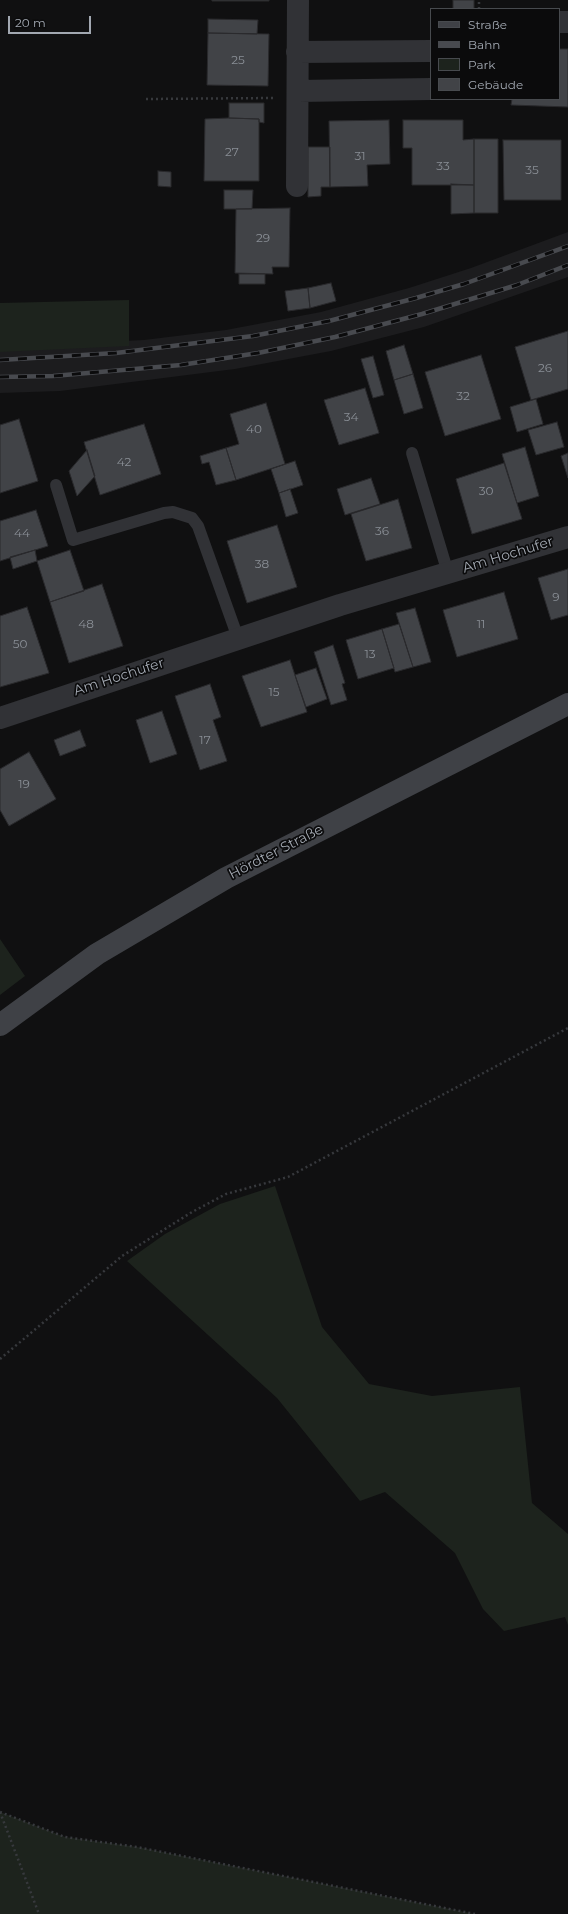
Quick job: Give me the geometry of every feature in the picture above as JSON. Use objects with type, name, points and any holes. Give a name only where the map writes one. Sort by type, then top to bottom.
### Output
[{"type":"main road","name":"Hördter Straße","points":[[0,1025],[97,954],[226,878],[566,705]]},
{"type":"street","points":[[297,186],[298,0]]},
{"type":"street","points":[[297,52],[430,51]]},
{"type":"street","points":[[298,94],[430,90]]},
{"type":"street","name":"Am Hochufer","points":[[0,718],[340,605],[568,537]]},
{"type":"lane","name":"Am Hochufer","points":[[412,453],[448,573]]},
{"type":"lane","points":[[56,485],[73,540],[164,513],[173,512],[192,518],[198,526],[238,638]]},
{"type":"path","points":[[146,99],[298,94]]},
{"type":"path","points":[[0,1359],[122,1256],[192,1212],[226,1194],[288,1176],[568,1028]]},
{"type":"path","points":[[0,1812],[39,1914]]},
{"type":"path","points":[[0,1812],[65,1837],[137,1847],[475,1914]]},
{"type":"shaded area","points":[[568,232],[568,277],[424,327],[331,351],[235,369],[60,391],[0,393],[0,347],[144,340],[226,330],[321,312],[409,288],[471,268]]},
{"type":"green space","points":[[129,300],[129,346],[0,352],[0,303]]},
{"type":"green space","points":[[0,939],[25,976],[0,995]]},
{"type":"green space","points":[[275,1186],[322,1327],[369,1384],[432,1396],[520,1387],[532,1503],[568,1534],[568,1625],[565,1617],[504,1631],[483,1609],[455,1553],[385,1492],[360,1501],[277,1398],[127,1261],[165,1234],[220,1204]]},
{"type":"green space","points":[[0,1812],[65,1837],[137,1847],[475,1914],[0,1914]]},
{"type":"building","points":[[269,0],[269,1],[212,1]]},
{"type":"building","points":[[453,0],[474,0],[474,8],[453,8]]},
{"type":"building","points":[[208,19],[258,20],[257,34],[208,33]]},
{"type":"building","points":[[208,33],[269,34],[268,86],[207,85]]},
{"type":"building","points":[[560,49],[568,49],[568,107],[511,105],[512,100],[560,100]]},
{"type":"building","points":[[229,103],[264,103],[264,123],[259,122],[259,119],[229,118]]},
{"type":"building","points":[[205,119],[259,119],[259,181],[204,181]]},
{"type":"building","points":[[389,120],[390,164],[367,165],[368,186],[330,187],[329,121]]},
{"type":"building","points":[[403,120],[463,120],[463,140],[474,139],[474,185],[412,185],[412,148],[403,148]]},
{"type":"building","points":[[474,139],[498,139],[498,213],[474,213]]},
{"type":"building","points":[[503,140],[561,140],[561,200],[504,200]]},
{"type":"building","points":[[308,147],[330,147],[330,187],[321,187],[321,196],[308,197]]},
{"type":"building","points":[[158,171],[171,172],[171,187],[158,186]]},
{"type":"building","points":[[451,184],[474,185],[474,213],[451,214]]},
{"type":"building","points":[[224,190],[253,190],[252,209],[224,209]]},
{"type":"building","points":[[290,208],[289,267],[272,267],[273,274],[235,273],[236,209]]},
{"type":"building","points":[[239,274],[265,274],[265,284],[239,284]]},
{"type":"building","points":[[331,283],[336,301],[310,308],[308,288]]},
{"type":"building","points":[[308,288],[310,308],[288,311],[285,291]]},
{"type":"building","points":[[568,331],[568,389],[531,400],[515,347]]},
{"type":"building","points":[[404,345],[413,374],[394,380],[386,351]]},
{"type":"building","points":[[481,355],[501,419],[445,436],[425,372]]},
{"type":"building","points":[[373,356],[384,395],[373,398],[361,359]]},
{"type":"building","points":[[413,374],[423,408],[404,414],[394,380]]},
{"type":"building","points":[[365,388],[379,433],[339,445],[324,400]]},
{"type":"building","points":[[536,399],[543,424],[517,432],[510,407]]},
{"type":"building","points":[[266,403],[285,464],[236,480],[226,448],[239,444],[230,414]]},
{"type":"building","points":[[19,419],[38,481],[0,493],[0,425]]},
{"type":"building","points":[[557,422],[564,447],[536,455],[528,430]]},
{"type":"building","points":[[144,424],[161,474],[100,495],[84,442]]},
{"type":"building","points":[[525,447],[539,496],[517,503],[502,454]]},
{"type":"building","points":[[226,448],[236,480],[216,485],[209,462],[202,464],[200,456]]},
{"type":"building","points":[[87,450],[95,476],[77,496],[69,471]]},
{"type":"building","points":[[568,453],[568,478],[561,456]]},
{"type":"building","points":[[295,461],[303,485],[279,493],[271,469]]},
{"type":"building","points":[[504,463],[522,519],[472,534],[456,479]]},
{"type":"building","points":[[371,478],[380,504],[345,515],[337,489]]},
{"type":"building","points":[[290,489],[298,513],[286,517],[279,493]]},
{"type":"building","points":[[398,499],[412,548],[366,561],[351,514]]},
{"type":"building","points":[[36,510],[48,546],[0,561],[0,521]]},
{"type":"building","points":[[277,525],[297,587],[247,603],[227,541]]},
{"type":"building","points":[[35,550],[37,561],[13,569],[10,557]]},
{"type":"building","points":[[70,550],[84,591],[50,602],[37,561]]},
{"type":"building","points":[[568,569],[568,615],[551,620],[538,578]]},
{"type":"building","points":[[102,584],[123,646],[69,663],[50,602]]},
{"type":"building","points":[[504,592],[518,639],[457,657],[443,610]]},
{"type":"building","points":[[27,607],[49,673],[0,687],[0,616]]},
{"type":"building","points":[[415,608],[431,662],[413,667],[396,613]]},
{"type":"building","points":[[399,624],[413,667],[395,672],[382,629]]},
{"type":"building","points":[[382,629],[394,668],[358,679],[346,640]]},
{"type":"building","points":[[333,645],[345,683],[342,684],[347,700],[331,705],[314,652]]},
{"type":"building","points":[[290,660],[307,712],[261,727],[242,676]]},
{"type":"building","points":[[316,668],[327,699],[306,707],[295,675]]},
{"type":"building","points":[[210,684],[221,717],[213,720],[227,761],[200,770],[175,696]]},
{"type":"building","points":[[162,711],[177,754],[150,763],[136,720]]},
{"type":"building","points":[[80,730],[86,746],[60,756],[54,740]]},
{"type":"building","points":[[29,752],[56,799],[9,826],[0,810],[0,769]]},
{"type":"railway","points":[[0,360],[116,353],[253,336],[329,321],[464,284],[568,246]]},
{"type":"railway","points":[[0,377],[53,376],[181,365],[258,353],[335,337],[422,314],[517,285],[568,265]]}]
